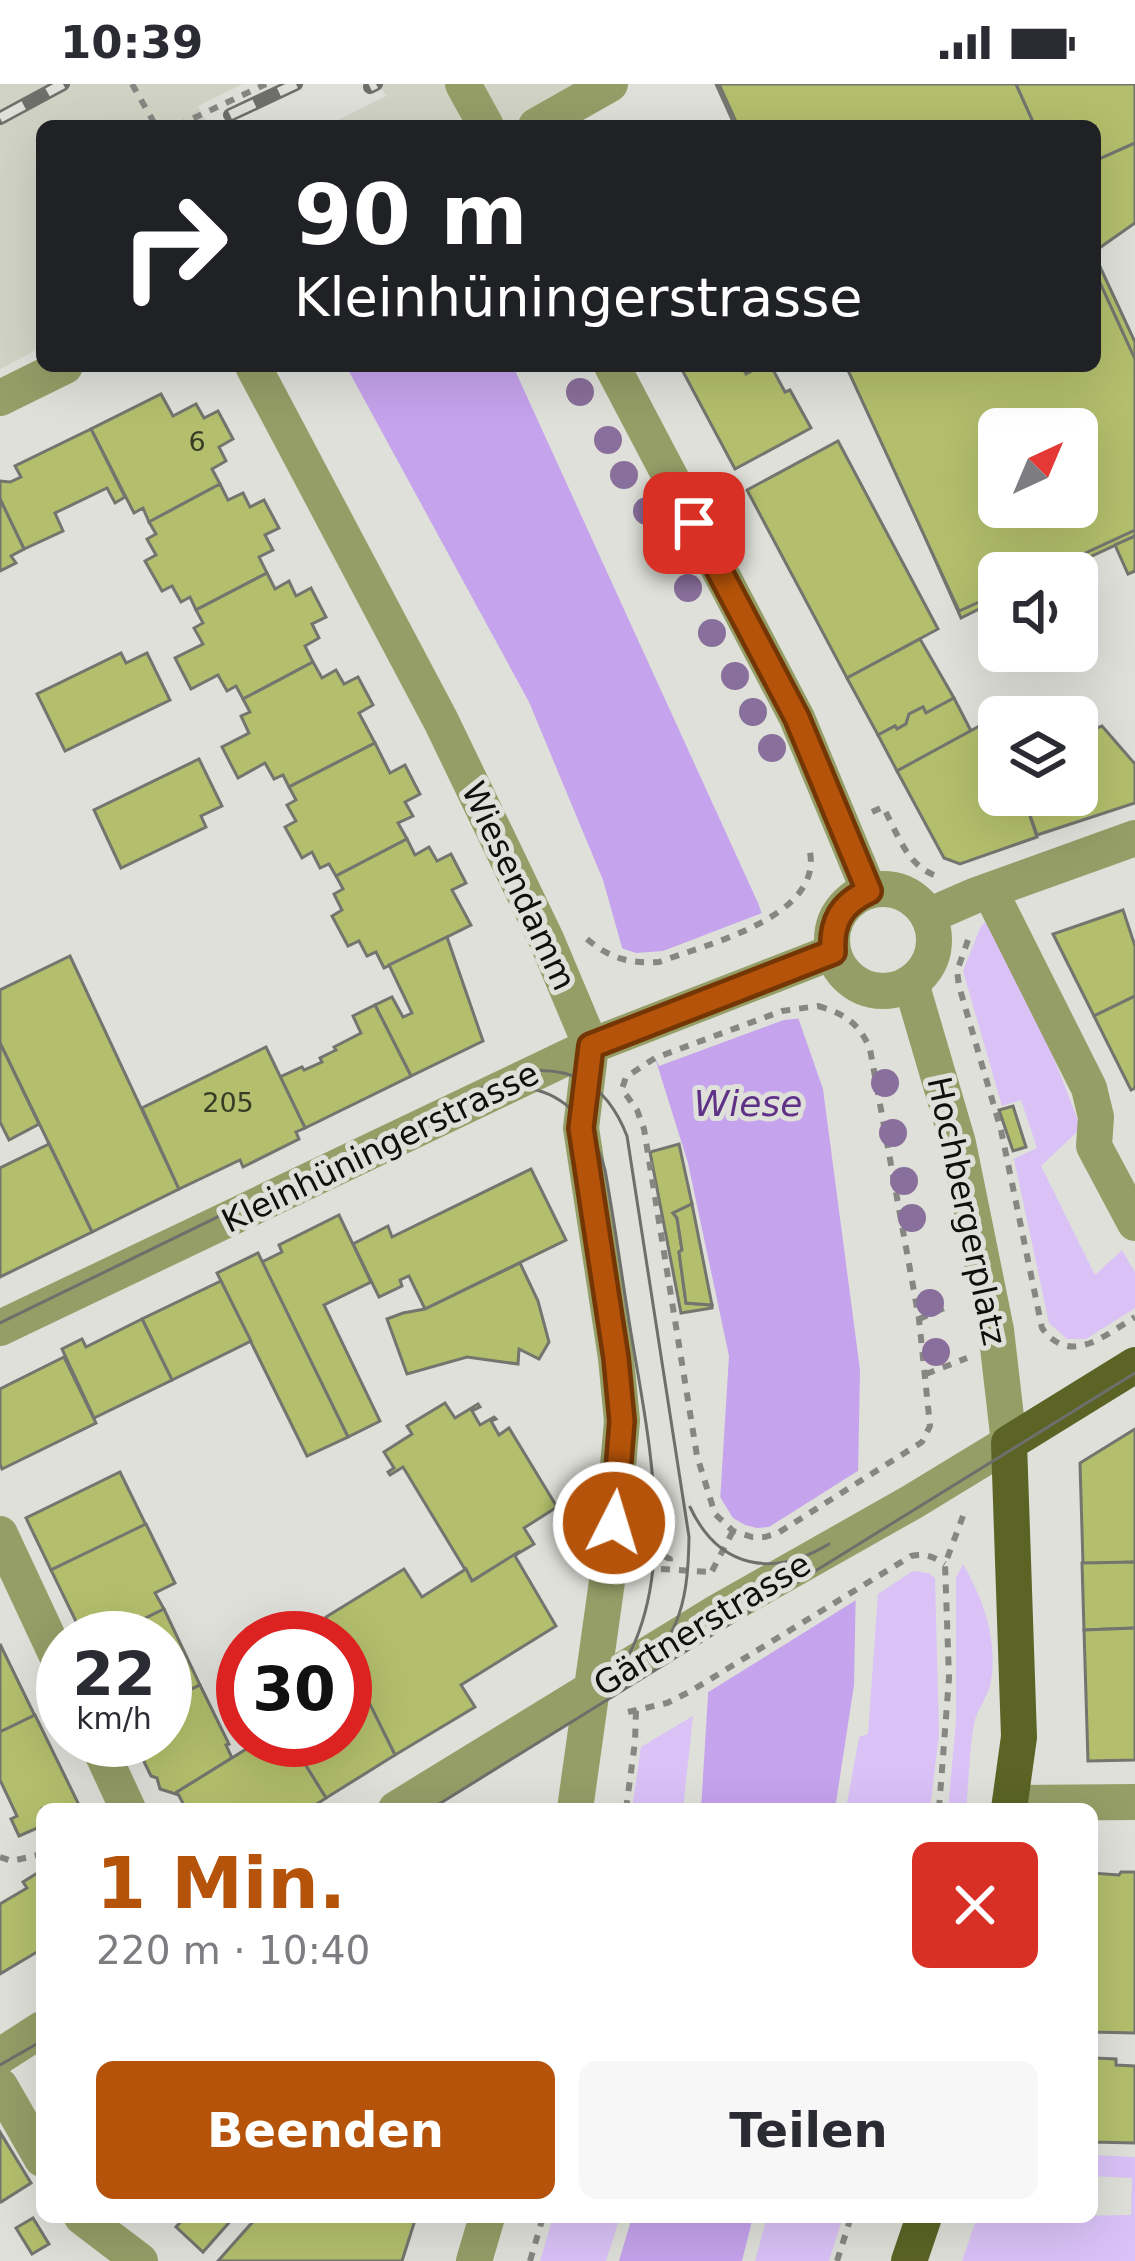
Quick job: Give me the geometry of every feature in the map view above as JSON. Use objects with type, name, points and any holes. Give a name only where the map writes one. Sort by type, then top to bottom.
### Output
[{"type":"main road","points":[[1010,1803],[1019,1737],[1009,1443],[1135,1365]]},
{"type":"main road","points":[[909,2261],[922,2223]]},
{"type":"street","points":[[463,84],[482,120]]},
{"type":"street","points":[[547,120],[610,84]]},
{"type":"street","points":[[0,398],[53,372]]},
{"type":"street","name":"Wiesendamm","points":[[256,372],[441,722],[546,939],[608,1040],[581,1128],[622,1421],[611,1545],[576,1803]]},
{"type":"street","points":[[615,372],[797,718],[869,891]]},
{"type":"street","points":[[928,916],[1135,838]]},
{"type":"street","points":[[883,889],[909,896],[928,916],[934,945],[930,960],[911,983],[899,989],[858,985],[824,956],[843,908],[869,891],[883,889]]},
{"type":"street","points":[[990,890],[1089,1088],[1096,1117],[1094,1146],[1135,1223]]},
{"type":"street","name":"Kleinhüningerstrasse","points":[[0,1328],[608,1040],[824,956]]},
{"type":"street","name":"Hochbergerplatz","points":[[911,983],[958,1143],[996,1330],[1009,1443]]},
{"type":"street","name":"Gärtnerstrasse","points":[[406,1803],[685,1632],[1009,1443]]},
{"type":"street","points":[[0,1534],[36,1612]]},
{"type":"street","points":[[109,1767],[125,1803]]},
{"type":"street","points":[[1098,1803],[1135,1802]]},
{"type":"street","points":[[0,2056],[36,2034]]},
{"type":"street","points":[[0,2086],[36,2149]]},
{"type":"street","points":[[90,2223],[140,2261]]},
{"type":"street","points":[[474,2261],[486,2223]]},
{"type":"path","points":[[133,84],[153,120]]},
{"type":"path","points":[[190,120],[266,84]]},
{"type":"path","points":[[884,807],[912,861],[921,870],[942,877]]},
{"type":"path","points":[[600,950],[627,961],[659,962],[764,923],[804,885],[812,865],[808,844]]},
{"type":"path","points":[[974,929],[957,971],[959,986],[1001,1130],[1042,1328],[1063,1345],[1084,1346],[1135,1317]]},
{"type":"path","points":[[656,1058],[626,1077],[622,1089],[638,1110],[644,1129],[697,1456],[715,1514],[733,1531],[765,1537],[914,1448],[930,1426],[919,1319],[870,1049],[848,1017]]},
{"type":"path","points":[[977,1068],[979,1052]]},
{"type":"path","points":[[1024,1272],[1034,1295]]},
{"type":"path","points":[[919,1319],[951,1305]]},
{"type":"path","points":[[939,1803],[949,1678],[945,1564],[964,1511]]},
{"type":"path","points":[[712,1572],[733,1531]]},
{"type":"path","points":[[664,1556],[670,1559],[669,1570]]},
{"type":"path","points":[[667,1703],[911,1556],[935,1557],[945,1564]]},
{"type":"path","points":[[627,1803],[636,1710]]},
{"type":"path","points":[[0,1857],[12,1861],[36,1855]]},
{"type":"path","points":[[530,2261],[541,2223]]},
{"type":"path","points":[[837,2261],[849,2223]]},
{"type":"shaded area","points":[[0,84],[592,84],[520,120],[36,120],[36,350],[0,369]]},
{"type":"shaded area","points":[[993,916],[1081,1128],[1041,1166],[1095,1275],[1122,1250],[1135,1272],[1135,1308],[1086,1339],[1067,1339],[1049,1323],[1014,1159],[1037,1148],[1021,1100],[1002,1106],[963,971],[981,926]]},
{"type":"shaded area","points":[[963,1564],[987,1620],[993,1665],[974,1724],[966,1803],[949,1803],[956,1721],[956,1578]]},
{"type":"shaded area","points":[[913,1571],[935,1578],[939,1734],[931,1803],[847,1803],[859,1737],[868,1734],[878,1594]]},
{"type":"shaded area","points":[[693,1716],[684,1803],[633,1803],[641,1747]]},
{"type":"shaded area","points":[[1098,2155],[1135,2157],[1135,2261],[962,2261],[975,2223],[1098,2223],[1098,2215],[1131,2215],[1132,2178],[1098,2176]]},
{"type":"shaded area","points":[[551,2223],[618,2223],[606,2261],[540,2261]]},
{"type":"shaded area","points":[[765,2223],[841,2223],[829,2261],[755,2261]]},
{"type":"water","name":"Wiese","points":[[349,372],[516,372],[758,903],[823,1089],[860,1370],[854,1685],[836,1803],[701,1803],[729,1356],[688,1163],[603,880],[529,702]]},
{"type":"water","points":[[630,2223],[752,2223],[742,2261],[619,2261]]},
{"type":"pier","points":[[243,84],[379,84],[386,96],[338,120],[206,120],[198,106]]},
{"type":"pier","points":[[767,911],[805,1018],[784,1020],[659,1066],[637,1019],[615,946],[636,953],[663,951]]},
{"type":"pier","points":[[864,1467],[861,1597],[702,1696],[713,1523],[720,1497],[733,1518],[757,1528],[769,1527]]},
{"type":"building","points":[[716,84],[1008,84],[1024,120],[732,120]]},
{"type":"building","points":[[719,84],[1016,84],[1032,120],[735,120]]},
{"type":"building","points":[[1016,84],[1135,84],[1135,143],[1101,158],[1101,120],[1032,120]]},
{"type":"building","points":[[1135,143],[1135,223],[1101,247],[1101,158]]},
{"type":"building","points":[[1101,269],[1135,342],[1135,536],[1098,553],[978,552],[978,610],[961,618],[852,372],[1101,372]]},
{"type":"building","points":[[1101,285],[1135,359],[1135,530],[1087,552],[978,552],[978,602],[959,611],[849,372],[1101,372]]},
{"type":"building","points":[[683,372],[774,372],[811,428],[735,469]]},
{"type":"building","points":[[161,394],[173,416],[196,404],[204,418],[218,411],[233,439],[219,447],[226,461],[212,469],[220,484],[149,522],[143,508],[134,513],[91,429]]},
{"type":"building","points":[[91,429],[125,497],[115,503],[107,488],[55,513],[63,531],[24,549],[0,499],[0,481],[21,477],[15,466]]},
{"type":"building","points":[[838,441],[938,629],[847,678],[747,490]]},
{"type":"building","points":[[220,484],[228,500],[243,493],[250,507],[264,500],[279,528],[265,535],[273,550],[259,557],[267,573],[196,610],[190,597],[181,602],[172,586],[162,591],[145,561],[156,555],[147,539],[156,534],[149,522]]},
{"type":"building","points":[[0,499],[24,549],[11,556],[16,563],[0,571]]},
{"type":"building","points":[[1135,536],[1135,571],[1128,574],[1115,545]]},
{"type":"building","points":[[267,573],[275,589],[289,581],[296,596],[311,588],[326,617],[312,624],[319,638],[305,646],[313,662],[243,699],[236,686],[227,691],[218,675],[191,689],[175,658],[203,644],[194,628],[203,623],[196,610]]},
{"type":"building","points":[[920,639],[954,698],[926,713],[923,707],[909,714],[906,724],[878,735],[847,678]]},
{"type":"building","points":[[121,653],[126,663],[147,653],[170,700],[65,751],[37,694]]},
{"type":"building","points":[[313,662],[322,678],[336,670],[344,684],[358,677],[373,705],[359,713],[375,743],[289,787],[283,775],[274,779],[265,763],[238,778],[222,747],[249,733],[241,716],[250,712],[243,699]]},
{"type":"building","points":[[954,698],[971,731],[897,771],[878,735],[906,724],[909,714],[923,707],[926,713]]},
{"type":"building","points":[[1102,726],[1135,764],[1135,803],[1098,815],[1098,727]]},
{"type":"building","points":[[978,727],[978,816],[1030,816],[1037,837],[960,864],[944,858],[897,771]]},
{"type":"building","points":[[375,743],[390,773],[405,765],[420,794],[405,802],[413,816],[398,823],[407,839],[336,876],[329,864],[320,868],[312,852],[302,858],[285,827],[296,821],[287,805],[296,800],[289,787]]},
{"type":"building","points":[[199,759],[222,806],[201,816],[206,827],[121,868],[94,810]]},
{"type":"building","points":[[1030,816],[1095,816],[1037,835]]},
{"type":"building","points":[[407,839],[415,855],[429,847],[437,861],[451,854],[466,883],[452,890],[471,925],[384,968],[376,952],[367,956],[359,941],[348,946],[332,916],[342,910],[334,894],[343,889],[336,876]]},
{"type":"building","points":[[1123,910],[1135,946],[1135,996],[1094,1016],[1053,934]]},
{"type":"building","points":[[447,937],[483,1041],[411,1076],[375,1005],[392,997],[403,1017],[412,1013],[389,965]]},
{"type":"building","points":[[70,956],[179,1189],[92,1232],[0,1043],[0,990]]},
{"type":"building","points":[[1135,996],[1135,1088],[1131,1090],[1094,1016]]},
{"type":"building","points":[[375,1005],[411,1076],[305,1128],[280,1077],[322,1062],[320,1058],[334,1047],[361,1033],[353,1016]]},
{"type":"building","points":[[0,1043],[39,1124],[9,1140],[0,1122]]},
{"type":"building","points":[[266,1047],[305,1128],[296,1132],[299,1139],[243,1167],[240,1160],[179,1189],[142,1108]]},
{"type":"building","points":[[1013,1106],[1026,1147],[1013,1151],[999,1110]]},
{"type":"building","points":[[49,1144],[92,1232],[0,1277],[0,1168]]},
{"type":"building","points":[[679,1144],[692,1204],[673,1213],[682,1250],[686,1303],[712,1305],[681,1313],[650,1152]]},
{"type":"building","points":[[531,1169],[566,1240],[425,1309],[409,1276],[400,1280],[402,1286],[379,1297],[353,1244],[388,1226],[392,1237]]},
{"type":"building","points":[[692,1204],[712,1305],[686,1303],[682,1250],[673,1213]]},
{"type":"building","points":[[339,1215],[371,1282],[324,1305],[380,1421],[348,1437],[262,1262],[282,1252],[279,1245]]},
{"type":"building","points":[[258,1253],[348,1437],[307,1456],[217,1273]]},
{"type":"building","points":[[520,1263],[538,1301],[549,1342],[539,1359],[519,1349],[518,1364],[467,1357],[407,1374],[387,1319],[425,1309]]},
{"type":"building","points":[[221,1281],[251,1341],[172,1380],[142,1319]]},
{"type":"building","points":[[142,1319],[172,1380],[94,1418],[62,1349],[82,1339],[86,1347]]},
{"type":"building","points":[[64,1357],[96,1423],[2,1469],[0,1389]]},
{"type":"building","points":[[445,1403],[455,1418],[478,1404],[472,1411],[480,1425],[494,1417],[491,1421],[499,1435],[509,1428],[557,1507],[524,1528],[534,1544],[472,1581],[403,1467],[390,1475],[394,1468],[384,1452],[412,1434],[407,1426]]},
{"type":"building","points":[[1135,1429],[1135,1562],[1083,1564],[1080,1463]]},
{"type":"building","points":[[120,1472],[146,1525],[51,1570],[26,1518]]},
{"type":"building","points":[[146,1524],[175,1583],[155,1593],[164,1609],[160,1611],[71,1611],[51,1570]]},
{"type":"building","points":[[520,1551],[515,1556],[556,1626],[461,1685],[475,1707],[395,1755],[372,1710],[372,1611],[336,1611],[404,1569],[422,1597],[466,1569],[472,1581]]},
{"type":"building","points":[[1135,1562],[1135,1628],[1084,1630],[1082,1563]]},
{"type":"building","points":[[1135,1628],[1135,1760],[1088,1761],[1084,1630]]},
{"type":"building","points":[[0,1644],[35,1716],[0,1732]]},
{"type":"building","points":[[200,1685],[216,1718],[217,1767],[177,1792],[179,1795],[160,1789],[147,1767],[192,1767],[192,1689]]},
{"type":"building","points":[[372,1708],[395,1755],[326,1798],[307,1767],[372,1767]]},
{"type":"building","points":[[35,1715],[36,1767],[60,1767],[78,1803],[36,1803],[36,1829],[19,1836],[11,1819],[17,1816],[0,1780],[0,1732]]},
{"type":"building","points":[[217,1767],[307,1767],[326,1798],[318,1803],[183,1803],[177,1792]]},
{"type":"building","points":[[1135,1872],[1135,2033],[1098,2032],[1098,1873]]},
{"type":"building","points":[[36,1874],[36,1953],[0,1974],[0,1904],[27,1888],[23,1882]]},
{"type":"building","points":[[1098,2058],[1135,2066],[1135,2143],[1098,2142]]},
{"type":"building","points":[[0,2132],[31,2183],[1,2202],[0,2201]]},
{"type":"building","points":[[33,2218],[49,2244],[32,2254],[16,2228]]},
{"type":"building","points":[[180,2223],[229,2223],[203,2252],[176,2227]]},
{"type":"building","points":[[252,2223],[414,2223],[402,2261],[218,2261]]},
{"type":"tram line","points":[[0,1323],[513,1073],[552,1071],[584,1080],[608,1102],[627,1136],[689,1537],[686,1585],[676,1623],[655,1657],[621,1691]]},
{"type":"tram line","points":[[492,1090],[533,1089],[566,1104],[590,1132],[605,1170],[646,1422],[655,1517],[646,1610],[630,1652],[606,1689]]},
{"type":"tram line","points":[[441,1803],[1135,1373]]},
{"type":"tram line","points":[[690,1507],[716,1544],[749,1561],[788,1561],[829,1544]]},
{"type":"tram line","points":[[0,2065],[36,2044]]},
{"type":"railway","points":[[0,118],[63,84]]},
{"type":"railway","points":[[230,115],[296,84]]},
{"type":"railway","points":[[370,87],[376,84]]},
{"type":"route","points":[[614,1523],[622,1421],[581,1128],[591,1046],[833,952],[835,921],[855,897],[869,891],[797,718],[694,523]]}]
